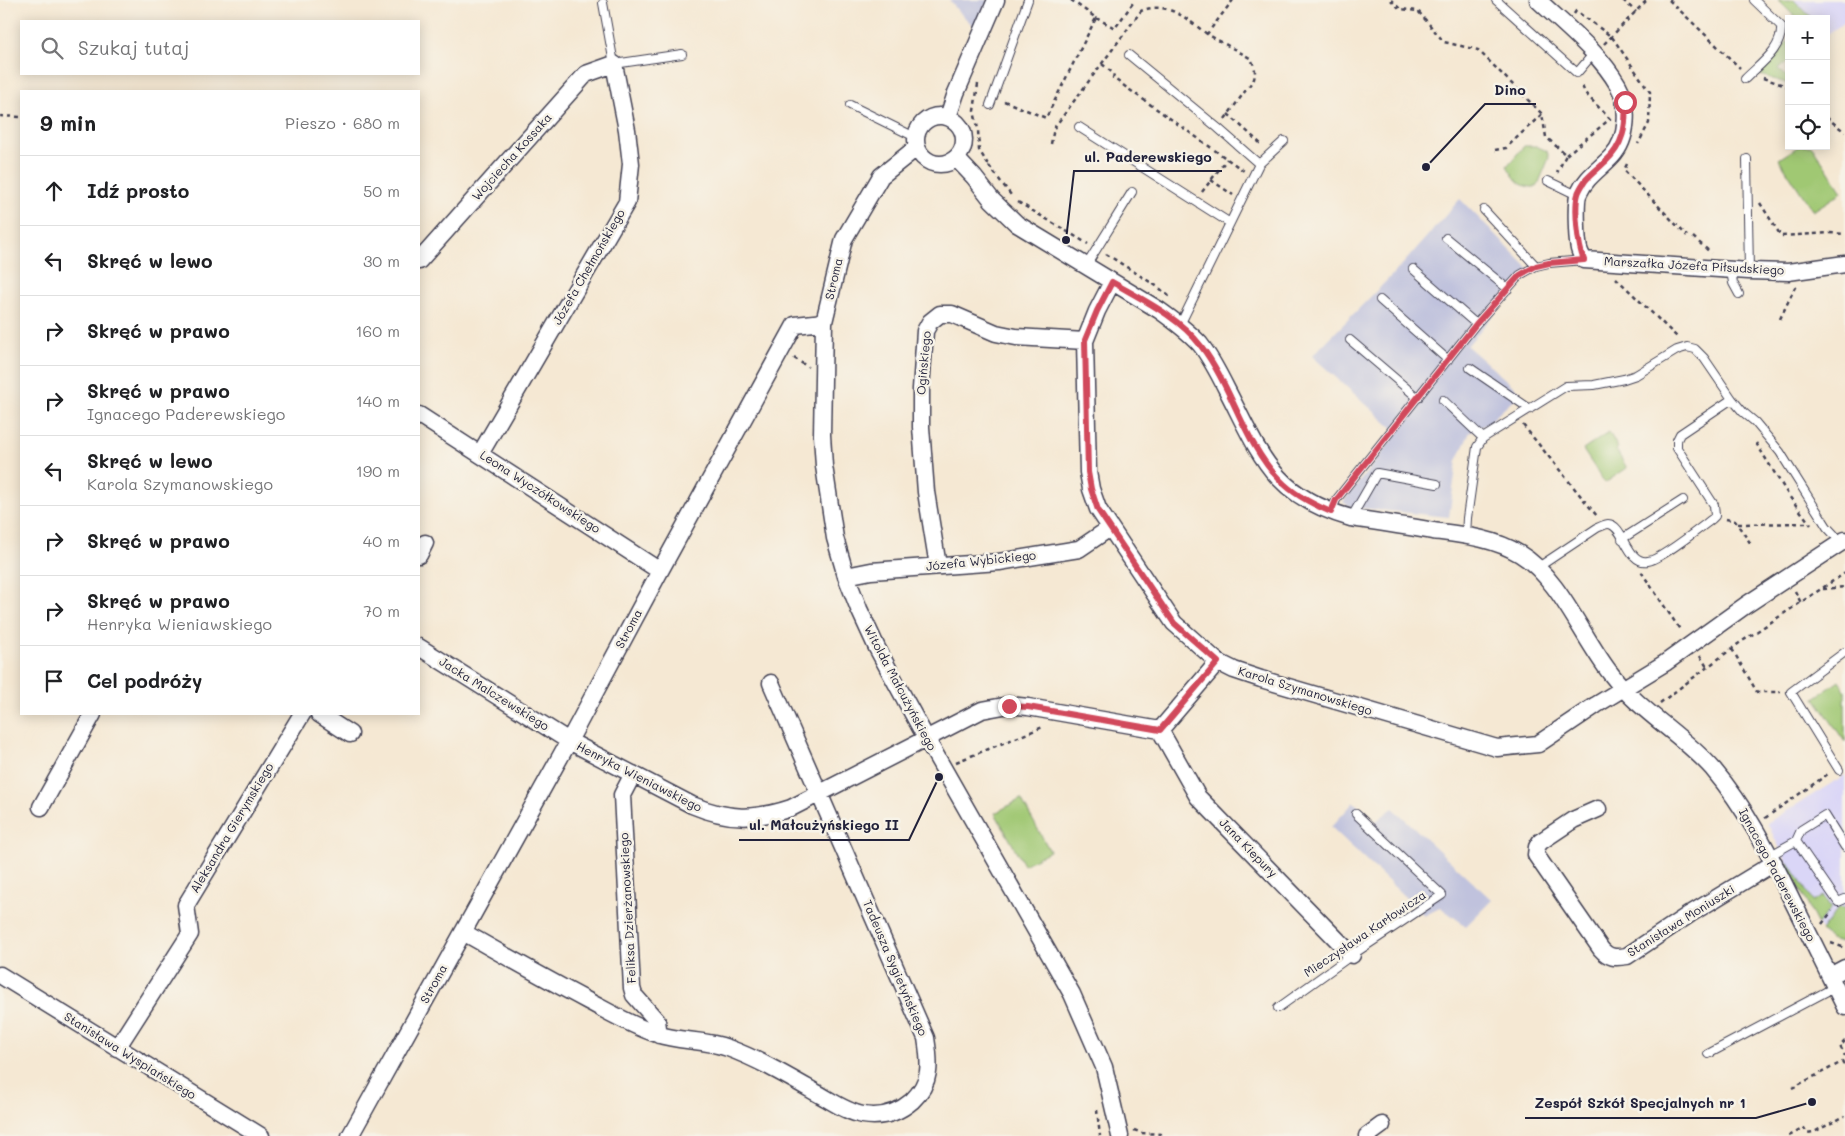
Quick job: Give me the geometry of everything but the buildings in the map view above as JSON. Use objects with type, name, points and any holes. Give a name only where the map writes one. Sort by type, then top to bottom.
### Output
[{"type":"street","points":[[948,117],[956,93],[996,0]]},
{"type":"street","points":[[1538,0],[1594,53],[1619,86],[1625,108],[1624,135],[1612,156],[1586,180],[1578,195],[1577,230],[1579,249],[1584,260]]},
{"type":"street","name":"Wojciecha Kossaka","points":[[420,260],[586,74],[614,64]]},
{"type":"street","name":"Józefa Chełmońskiego","points":[[480,454],[627,202],[631,164],[627,130],[614,64]]},
{"type":"street","points":[[937,116],[948,117],[961,127],[964,135],[964,144],[962,152],[956,158],[948,163],[938,165],[929,162],[921,156],[916,142],[919,127],[927,119],[937,116]]},
{"type":"street","name":"Stroma","points":[[350,1136],[796,326],[824,322],[844,239],[881,176],[916,142]]},
{"type":"street","name":"Ignacego Paderewskiego","points":[[956,158],[992,200],[1017,224],[1159,310],[1184,318],[1213,364],[1267,465],[1295,493],[1312,504],[1351,518],[1484,539],[1502,545],[1521,555],[1537,568],[1560,594],[1606,668],[1622,689],[1648,714],[1694,751],[1713,770],[1743,808],[1771,859],[1845,1007]]},
{"type":"street","name":"Marszałka Józefa Piłsudskiego","points":[[1584,260],[1788,272],[1845,264]]},
{"type":"street","name":"Karola Szymanowskiego","points":[[1112,282],[1085,340],[1088,472],[1091,489],[1098,510],[1174,623],[1218,662],[1234,670],[1497,748],[1538,744],[1622,689],[1643,678],[1746,605],[1844,543]]},
{"type":"street","name":"Ogińskiego","points":[[938,566],[926,492],[921,426],[920,389],[925,331],[930,322],[940,314],[952,314],[996,333],[1016,337],[1085,340]]},
{"type":"street","name":"Witolda Małcużyńskiego","points":[[824,322],[822,435],[824,466],[835,538],[846,576],[877,648],[926,738],[1076,1001],[1104,1067],[1125,1131]]},
{"type":"street","name":"Leona Wyczółkowskiego","points":[[420,416],[660,571]]},
{"type":"street","name":"Józefa Wybickiego","points":[[846,576],[871,571],[999,562],[1079,549],[1110,528]]},
{"type":"street","name":"Jacka Malczewskiego","points":[[420,647],[569,741]]},
{"type":"street","points":[[1160,730],[1218,662]]},
{"type":"street","name":"Tadeusza Sygietyńskiego","points":[[463,932],[591,1003],[659,1036],[726,1047],[770,1067],[846,1109],[863,1114],[885,1115],[902,1109],[918,1095],[928,1076],[930,1060],[926,1038],[771,683]]},
{"type":"street","name":"Henryka Wieniawskiego","points":[[569,741],[692,806],[736,818],[759,817],[791,808],[982,710],[1009,706],[1028,707],[1160,730]]},
{"type":"street","points":[[41,806],[92,715]]},
{"type":"street","name":"Aleksandra Gierymskiego","points":[[117,1048],[190,934],[186,905],[301,715]]},
{"type":"street","points":[[324,715],[350,734]]},
{"type":"street","name":"Jana Kiepury","points":[[1160,730],[1198,797],[1352,955]]},
{"type":"street","name":"Feliksa Dzierżanowskiego","points":[[633,774],[622,795],[632,988],[634,995],[657,1021],[659,1036]]},
{"type":"street","name":"Stanisława Moniuszki","points":[[1598,808],[1574,820],[1540,842],[1536,855],[1608,956],[1617,958],[1627,956],[1771,859]]},
{"type":"street","points":[[1832,982],[1845,968]]},
{"type":"street","name":"Stanisława Wyspiańskiego","points":[[0,975],[261,1136]]},
{"type":"street","points":[[1367,1136],[1382,1125]]},
{"type":"lane","points":[[990,105],[1028,0]]},
{"type":"lane","points":[[1496,0],[1577,73],[1594,53]]},
{"type":"lane","points":[[1745,78],[1778,46],[1782,34],[1781,26],[1754,0]]},
{"type":"lane","points":[[603,3],[614,64],[682,54]]},
{"type":"lane","points":[[1129,55],[1259,164]]},
{"type":"lane","points":[[850,105],[916,142]]},
{"type":"lane","points":[[1079,127],[1230,223]]},
{"type":"lane","points":[[1184,318],[1259,164],[1284,141]]},
{"type":"lane","points":[[1747,158],[1748,271]]},
{"type":"lane","points":[[1549,182],[1578,195]]},
{"type":"lane","points":[[1086,266],[1132,192]]},
{"type":"lane","points":[[1484,210],[1536,266]]},
{"type":"lane","points":[[1446,238],[1508,289]]},
{"type":"lane","points":[[1331,512],[1336,500],[1476,324],[1520,275],[1536,266],[1566,260],[1584,260]]},
{"type":"lane","points":[[1413,268],[1476,324]]},
{"type":"lane","points":[[1731,270],[1739,294]]},
{"type":"lane","points":[[1380,300],[1448,360]]},
{"type":"lane","points":[[1350,340],[1418,398]]},
{"type":"lane","points":[[1466,536],[1477,447],[1483,438],[1566,386],[1609,383],[1636,375],[1677,350],[1687,347],[1695,349],[1704,358],[1732,399],[1755,422],[1780,452],[1827,527],[1844,543]]},
{"type":"lane","points":[[1470,368],[1530,409]]},
{"type":"lane","points":[[1537,568],[1597,528],[1608,524],[1615,526],[1633,555],[1640,560],[1648,562],[1660,556],[1712,519],[1715,516],[1714,505],[1677,448],[1677,440],[1680,434],[1732,399]]},
{"type":"lane","points":[[1443,400],[1483,438]]},
{"type":"lane","points":[[1351,518],[1377,473],[1437,484]]},
{"type":"lane","points":[[1622,538],[1683,500]]},
{"type":"lane","points":[[1838,768],[1791,692],[1845,652]]},
{"type":"lane","name":"Mieczysława Karłowicza","points":[[1278,1008],[1352,955],[1442,895],[1356,814]]},
{"type":"lane","points":[[1771,859],[1796,841],[1801,830],[1825,815],[1845,847]]},
{"type":"lane","points":[[1796,841],[1838,902],[1845,899]]},
{"type":"lane","points":[[1708,1054],[1832,982]]},
{"type":"path","points":[[1071,0],[1096,18],[1115,28],[1135,0]]},
{"type":"path","points":[[1218,128],[1254,79],[1255,74],[1250,58],[1207,34],[1233,0]]},
{"type":"path","points":[[1391,0],[1400,10],[1418,11],[1444,42],[1478,50],[1542,114],[1546,137],[1566,155]]},
{"type":"path","points":[[1623,0],[1636,12]]},
{"type":"path","points":[[1612,36],[1647,0]]},
{"type":"path","points":[[1669,0],[1743,72],[1745,78],[1758,76],[1785,86]]},
{"type":"path","points":[[993,96],[1046,118],[1096,18]]},
{"type":"path","points":[[1102,64],[1114,74],[1113,78],[1252,177]]},
{"type":"path","points":[[1549,182],[1566,155],[1610,119],[1585,93],[1577,73]]},
{"type":"path","points":[[1228,114],[1271,153]]},
{"type":"path","points":[[1495,150],[1506,148],[1542,114]]},
{"type":"path","points":[[0,116],[20,117]]},
{"type":"path","points":[[1830,120],[1845,132]]},
{"type":"path","points":[[1195,201],[1227,159]]},
{"type":"path","points":[[989,166],[1014,199],[1158,287],[1184,318]]},
{"type":"path","points":[[1211,180],[1241,201]]},
{"type":"path","points":[[1747,183],[1781,236],[1830,232],[1845,234]]},
{"type":"path","points":[[1612,274],[1687,347]]},
{"type":"path","points":[[1780,318],[1797,284]]},
{"type":"path","points":[[1517,418],[1604,525]]},
{"type":"path","points":[[1754,440],[1789,496],[1814,529]]},
{"type":"path","points":[[1715,516],[1736,521],[1751,544]]},
{"type":"path","points":[[1738,524],[1809,523]]},
{"type":"path","points":[[1648,562],[1642,573],[1681,631],[1678,637]]},
{"type":"path","points":[[1648,714],[1732,648],[1845,573]]},
{"type":"path","points":[[1822,589],[1845,587]]},
{"type":"path","points":[[1732,648],[1757,692],[1791,692]]},
{"type":"path","points":[[952,763],[1047,725]]},
{"type":"path","points":[[1762,821],[1838,768]]},
{"type":"path","points":[[1818,929],[1835,907]]},
{"type":"path","points":[[1845,1041],[1840,1046],[1845,1056]]},
{"type":"path","points":[[1792,1088],[1842,1062],[1845,1067]]},
{"type":"path","points":[[1789,1136],[1804,1128],[1807,1133],[1814,1132],[1845,1116]]},
{"type":"path","points":[[1125,1131],[1161,1134],[1161,1136]]},
{"type":"shaded area","points":[[949,0],[988,0],[976,28]]},
{"type":"shaded area","points":[[1791,0],[1845,0],[1845,22],[1830,32],[1830,15],[1806,15]]},
{"type":"shaded area","points":[[1460,199],[1532,272],[1515,289],[1467,346],[1520,392],[1487,424],[1470,432],[1457,461],[1449,517],[1351,507],[1343,502],[1398,433],[1312,356],[1401,266]]},
{"type":"shaded area","points":[[1845,775],[1844,944],[1830,939],[1823,934],[1767,823]]},
{"type":"shaded area","points":[[1354,802],[1375,822],[1393,808],[1492,900],[1466,926],[1440,907],[1424,915],[1331,827]]},
{"type":"green space","points":[[1778,0],[1794,0],[1809,15],[1793,15]]},
{"type":"green space","points":[[1785,44],[1785,64],[1778,69],[1785,75],[1785,83],[1757,74]]},
{"type":"green space","points":[[1524,146],[1536,146],[1547,151],[1549,158],[1537,187],[1526,186],[1519,182],[1507,166]]},
{"type":"green space","points":[[1793,150],[1815,150],[1842,192],[1813,211],[1779,159]]},
{"type":"green space","points":[[1609,432],[1618,448],[1616,450],[1627,468],[1605,483],[1583,450]]},
{"type":"green space","points":[[1839,681],[1845,690],[1845,742],[1815,698]]},
{"type":"green space","points":[[1021,799],[1050,851],[1024,865],[995,813]]},
{"type":"green space","points":[[1789,863],[1813,902],[1823,896],[1829,906],[1832,906],[1818,925],[1787,864]]},
{"type":"green space","points":[[1839,907],[1845,908],[1845,943],[1830,939],[1821,931]]},
{"type":"place","name":"Dino","points":[[1426,167]]},
{"type":"place","name":"ul. Paderewskiego","points":[[1066,240]]},
{"type":"place","name":"ul. Małcużyńskiego II","points":[[939,777]]},
{"type":"place","name":"Zespół Szkół Specjalnych nr 1","points":[[1812,1102]]},
{"type":"route","points":[[1009,706],[1028,707],[1160,730],[1218,662],[1174,623],[1098,510],[1091,489],[1088,472],[1085,340],[1112,282],[1159,310],[1200,344],[1213,364],[1254,444],[1267,465],[1295,493],[1312,504],[1331,512],[1336,500],[1476,324],[1520,275],[1536,266],[1566,260],[1584,260],[1579,249],[1577,230],[1578,195],[1586,180],[1618,149],[1624,135],[1625,102]]}]
